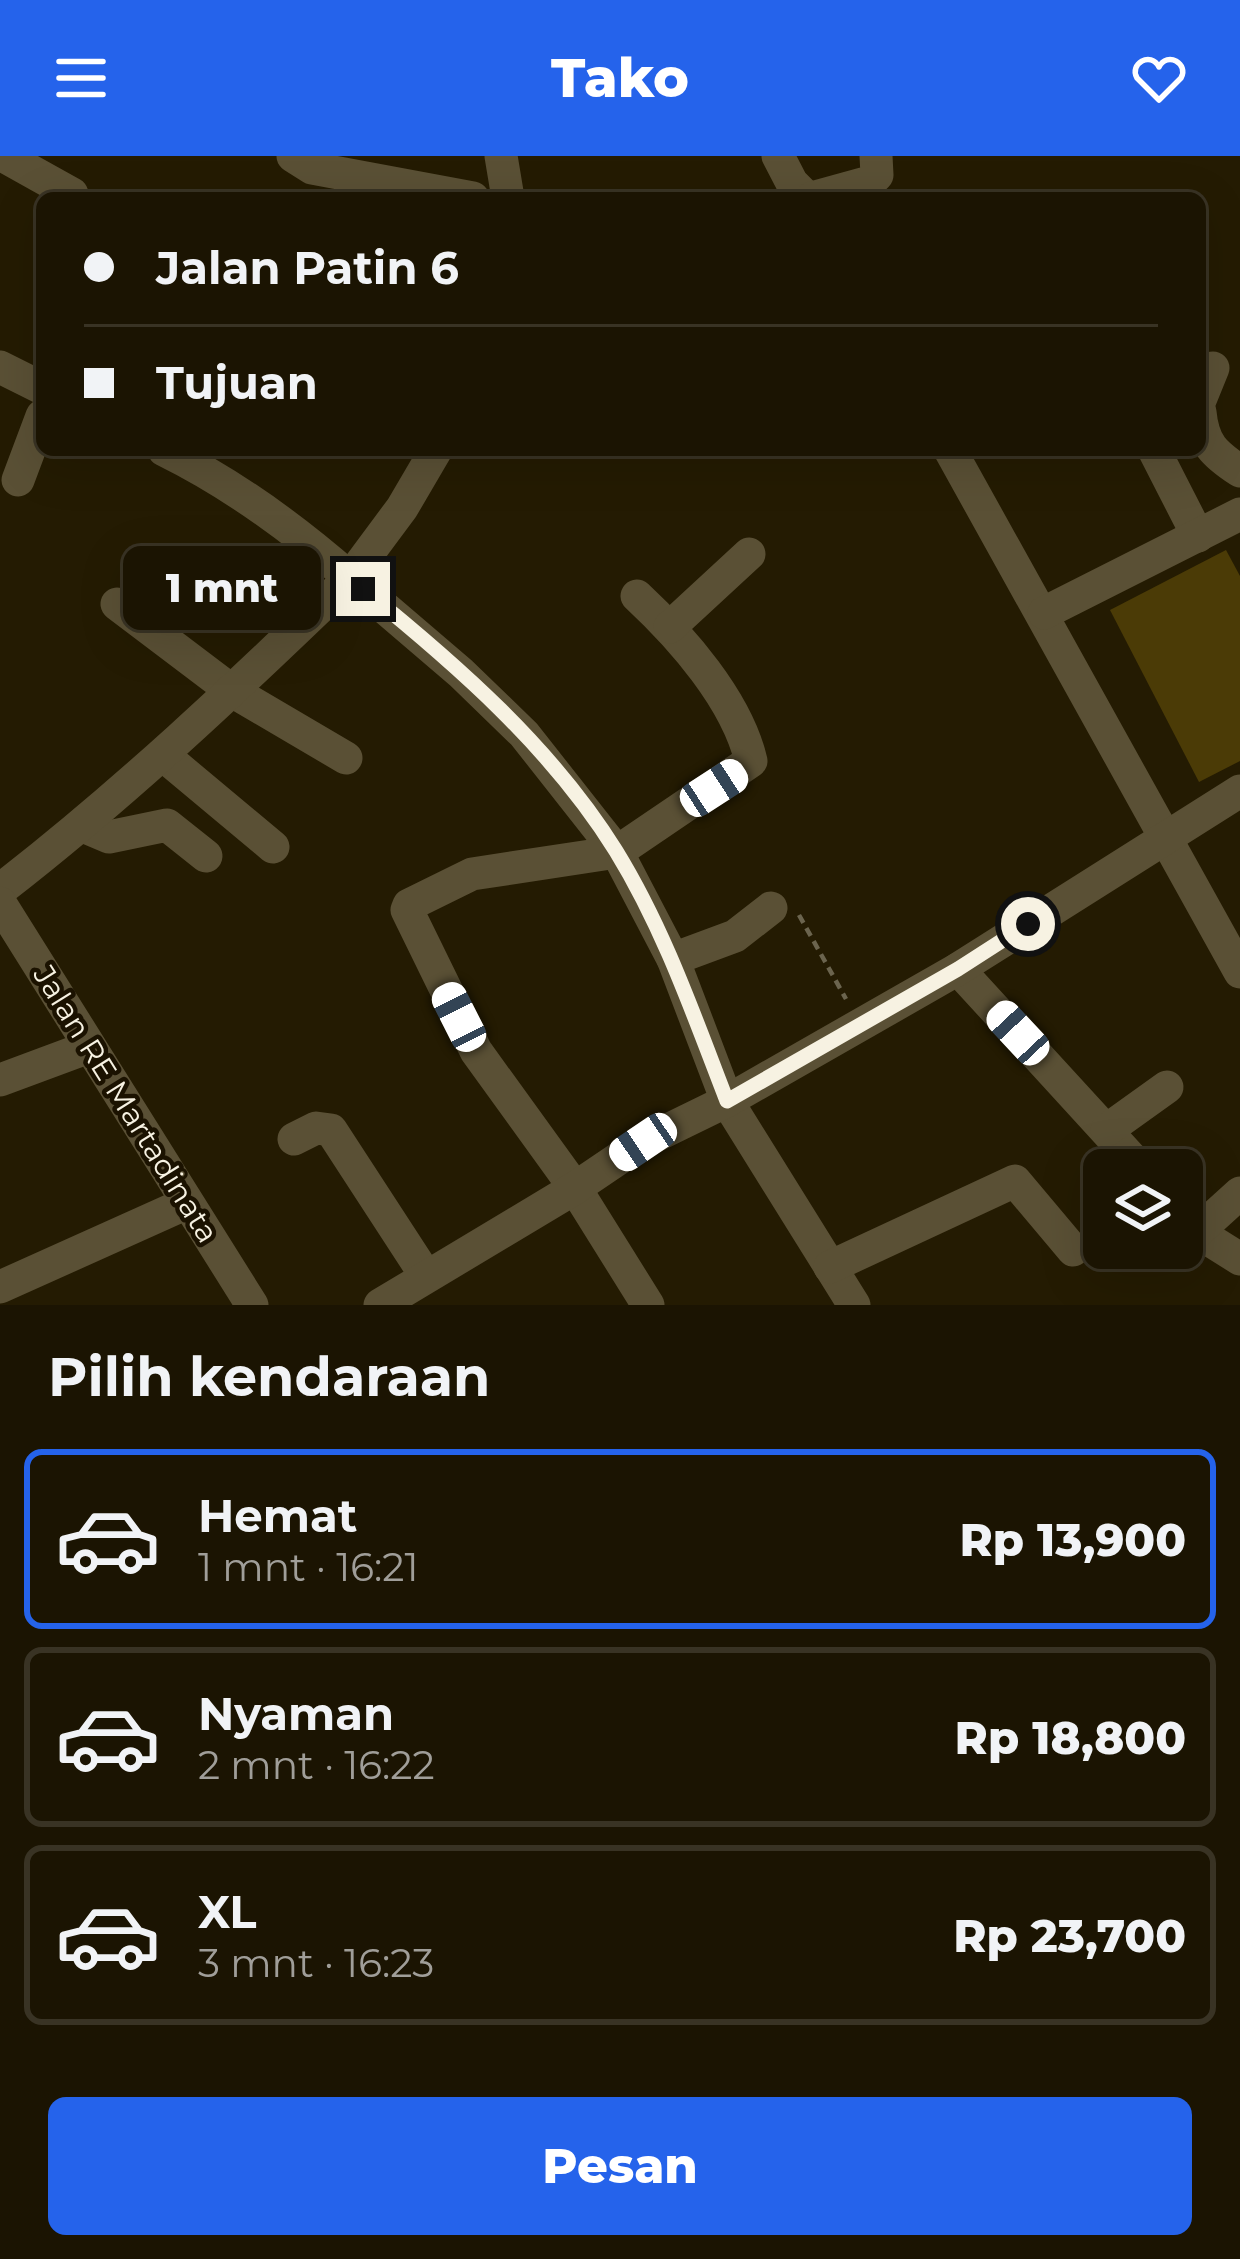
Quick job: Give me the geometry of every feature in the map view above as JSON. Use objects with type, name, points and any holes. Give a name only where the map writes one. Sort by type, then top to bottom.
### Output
[{"type":"street","points":[[4,156],[68,192]]},
{"type":"street","points":[[292,156],[312,168],[441,192]]},
{"type":"street","points":[[501,156],[507,192]]},
{"type":"street","points":[[778,156],[791,183],[802,192]]},
{"type":"street","points":[[832,192],[870,182],[877,176],[876,156]]},
{"type":"street","points":[[0,367],[36,385]]},
{"type":"street","points":[[1206,386],[1214,368]]},
{"type":"street","points":[[18,480],[36,432]]},
{"type":"street","points":[[1206,439],[1215,455],[1240,471]]},
{"type":"street","points":[[176,456],[274,516],[461,673],[524,734],[616,852],[673,959],[727,1101],[854,1305]]},
{"type":"street","points":[[0,890],[83,826],[350,578],[402,508],[432,456]]},
{"type":"street","points":[[953,456],[1166,836],[1230,934],[1240,972]]},
{"type":"street","points":[[1157,456],[1198,536]]},
{"type":"street","points":[[1044,613],[1240,514]]},
{"type":"street","points":[[670,627],[749,554]]},
{"type":"street","points":[[637,596],[694,655],[728,709],[752,760],[616,852],[472,874],[407,910],[476,1051],[575,1188],[648,1305]]},
{"type":"street","points":[[117,604],[232,691],[346,758]]},
{"type":"street","points":[[163,754],[273,847]]},
{"type":"street","points":[[380,1305],[643,1142],[727,1101],[958,969],[1240,791]]},
{"type":"street","points":[[83,826],[109,837],[167,825],[206,856]]},
{"type":"street","name":"Jalan RE Martadinata","points":[[0,903],[252,1305]]},
{"type":"street","points":[[673,959],[714,947],[771,908]]},
{"type":"street","points":[[958,969],[1124,1149]]},
{"type":"street","points":[[0,1080],[89,1047]]},
{"type":"street","points":[[1107,1130],[1167,1087]]},
{"type":"street","points":[[294,1139],[316,1128],[331,1130],[426,1276]]},
{"type":"street","points":[[830,1267],[1015,1181],[1073,1250]]},
{"type":"street","points":[[1203,1216],[1240,1193]]},
{"type":"street","points":[[0,1287],[187,1203]]},
{"type":"street","points":[[1203,1233],[1240,1259]]},
{"type":"path","points":[[771,908],[783,902],[794,905],[860,1026]]},
{"type":"shaded area","points":[[1226,550],[1240,576],[1240,761],[1199,782],[1110,610]]},
{"type":"route","points":[[363,589],[524,734],[600,828],[673,959],[727,1101],[1028,924]]}]
